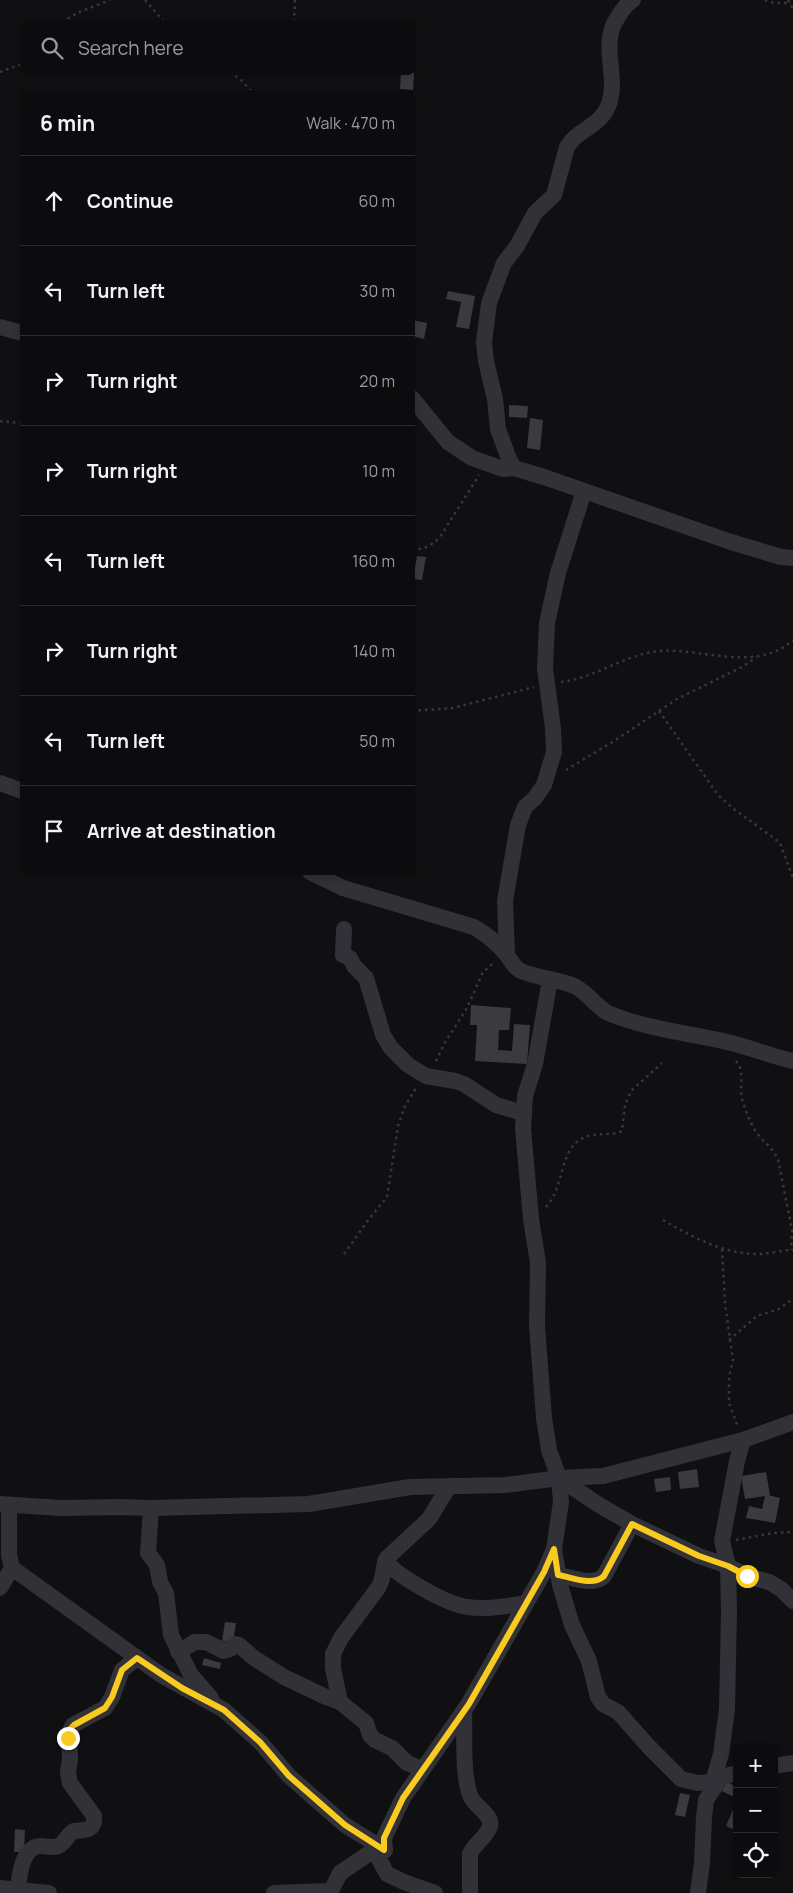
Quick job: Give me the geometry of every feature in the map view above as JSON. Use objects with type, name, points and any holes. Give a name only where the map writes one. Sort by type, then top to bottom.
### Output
[{"type":"street","points":[[514,468],[508,459],[498,429],[495,399],[486,361],[484,342],[489,303],[504,263],[517,246],[535,213],[554,195],[567,147],[571,141],[600,120],[606,110],[611,91],[609,40],[611,28],[626,5],[633,0]]},
{"type":"street","points":[[0,327],[20,332]]},
{"type":"street","points":[[415,402],[448,442],[460,452],[488,465],[503,469],[514,468],[679,525],[760,551],[793,558]]},
{"type":"street","points":[[507,954],[505,901],[518,825],[525,807],[535,798],[544,785],[549,773],[555,745],[544,668],[546,623],[558,573],[584,491]]},
{"type":"street","points":[[0,783],[20,790]]},
{"type":"street","points":[[316,875],[343,888],[474,927],[488,936],[520,970],[573,985],[585,992],[606,1012],[680,1034],[728,1042],[793,1061]]},
{"type":"street","points":[[344,929],[343,955],[350,958],[366,978],[383,1035],[391,1048],[408,1065],[426,1076],[464,1084],[496,1105],[523,1113]]},
{"type":"street","points":[[274,1893],[331,1892],[340,1873],[379,1850],[403,1798],[464,1710],[544,1572],[554,1549],[561,1502],[559,1478],[549,1450],[544,1418],[537,1326],[538,1263],[531,1218],[523,1113],[528,1084],[535,1064],[550,980]]},
{"type":"street","points":[[224,1710],[182,1688],[137,1658],[12,1568],[9,1555],[5,1505],[61,1508],[119,1506],[151,1508],[310,1504],[410,1487],[506,1485],[559,1478],[603,1476],[743,1440],[793,1422]]},
{"type":"street","points":[[698,1893],[706,1800],[716,1780],[726,1709],[729,1612],[728,1566],[722,1541],[737,1461],[743,1440]]},
{"type":"street","points":[[559,1478],[599,1505],[632,1524],[699,1556],[728,1566],[747,1576],[769,1582],[781,1589],[793,1600]]},
{"type":"street","points":[[340,1702],[333,1668],[333,1654],[341,1638],[383,1581],[385,1561],[392,1552],[429,1519],[449,1486]]},
{"type":"street","points":[[151,1508],[148,1553],[156,1565],[160,1582],[166,1594],[169,1629],[178,1652],[191,1675],[204,1691],[260,1742],[289,1776],[345,1825],[379,1850],[388,1874],[415,1890],[436,1893]]},
{"type":"street","points":[[558,1575],[587,1581],[599,1580],[604,1576],[632,1524]]},
{"type":"street","points":[[554,1549],[558,1575],[572,1625],[589,1661],[598,1697],[603,1704],[618,1712],[681,1779],[698,1783],[716,1780],[733,1773]]},
{"type":"street","points":[[385,1561],[392,1569],[422,1587],[463,1607],[526,1603]]},
{"type":"street","points":[[0,1588],[12,1568]]},
{"type":"street","points":[[178,1652],[196,1642],[206,1642],[224,1650],[236,1644],[254,1658],[284,1676],[340,1702],[366,1723],[370,1734],[375,1740],[392,1748],[407,1764],[422,1769]]},
{"type":"street","points":[[49,1893],[8,1890],[31,1849],[35,1847],[56,1847],[74,1831],[88,1830],[93,1826],[95,1822],[94,1816],[70,1783],[68,1773],[70,1759],[69,1733],[74,1725],[105,1708],[112,1697],[122,1670],[137,1658]]},
{"type":"street","points":[[464,1710],[466,1778],[469,1794],[477,1806],[488,1816],[490,1822],[487,1832],[470,1854],[470,1893]]},
{"type":"street","points":[[778,1766],[793,1764]]},
{"type":"path","points":[[65,20],[77,13],[110,0]]},
{"type":"path","points":[[145,0],[162,20]]},
{"type":"path","points":[[294,0],[294,20]]},
{"type":"path","points":[[765,0],[774,3],[791,3]]},
{"type":"path","points":[[788,0],[793,9]]},
{"type":"path","points":[[0,72],[20,65]]},
{"type":"path","points":[[233,75],[250,90]]},
{"type":"path","points":[[0,421],[20,423]]},
{"type":"path","points":[[415,550],[432,545],[440,537],[476,479],[488,465]]},
{"type":"path","points":[[544,785],[559,773],[614,741],[692,690],[744,666],[757,657],[781,648],[793,640]]},
{"type":"path","points":[[415,711],[453,708],[546,684],[578,679],[660,651],[757,657]]},
{"type":"path","points":[[658,711],[718,794],[735,810],[780,843],[793,878]]},
{"type":"path","points":[[344,1254],[369,1219],[388,1197],[395,1139],[401,1114],[467,1008],[483,972],[491,964],[507,954]]},
{"type":"path","points":[[663,1220],[691,1236],[722,1249],[762,1254],[792,1250],[792,1230],[778,1159],[761,1138],[748,1115],[740,1090],[741,1068],[732,1057],[728,1042]]},
{"type":"path","points":[[531,1218],[544,1208],[553,1197],[560,1184],[571,1147],[586,1137],[597,1134],[615,1134],[622,1131],[625,1105],[631,1091],[662,1063]]},
{"type":"path","points":[[722,1249],[722,1282],[733,1360],[730,1377],[730,1403],[743,1440]]},
{"type":"path","points":[[729,1340],[757,1316],[779,1309],[793,1299]]},
{"type":"path","points":[[722,1541],[750,1538],[773,1532],[793,1532]]},
{"type":"building","points":[[401,75],[414,75],[413,90],[400,89]]},
{"type":"building","points":[[448,291],[475,296],[469,329],[456,327],[461,302],[446,299]]},
{"type":"building","points":[[415,321],[427,323],[424,339],[415,337]]},
{"type":"building","points":[[509,405],[528,406],[527,418],[509,417]]},
{"type":"building","points":[[530,418],[543,420],[540,450],[527,448]]},
{"type":"building","points":[[417,556],[426,557],[422,580],[415,579]]},
{"type":"building","points":[[471,1005],[511,1008],[509,1030],[499,1030],[498,1050],[512,1051],[514,1024],[530,1025],[527,1064],[475,1061],[477,1025],[470,1025]]},
{"type":"building","points":[[697,1469],[699,1487],[680,1489],[678,1472]]},
{"type":"building","points":[[766,1472],[770,1495],[768,1495],[780,1498],[775,1523],[746,1518],[749,1506],[762,1509],[765,1496],[745,1499],[741,1476]]},
{"type":"building","points":[[670,1477],[671,1490],[656,1492],[654,1479]]},
{"type":"building","points":[[225,1622],[236,1623],[233,1643],[222,1641]]},
{"type":"building","points":[[204,1658],[221,1663],[220,1669],[202,1665]]},
{"type":"building","points":[[727,1782],[733,1785],[733,1796],[722,1791]]},
{"type":"building","points":[[680,1793],[690,1795],[685,1817],[675,1815]]},
{"type":"building","points":[[733,1809],[733,1829],[726,1826]]},
{"type":"building","points":[[15,1829],[25,1830],[24,1852],[14,1852]]},
{"type":"route","points":[[68,1738],[70,1729],[74,1725],[105,1708],[112,1697],[122,1670],[137,1658],[182,1688],[224,1710],[260,1742],[289,1776],[345,1825],[384,1850],[384,1838],[403,1798],[469,1704],[544,1572],[554,1549],[558,1575],[593,1582],[604,1576],[612,1557],[632,1524],[663,1540],[728,1566],[747,1576]]}]
